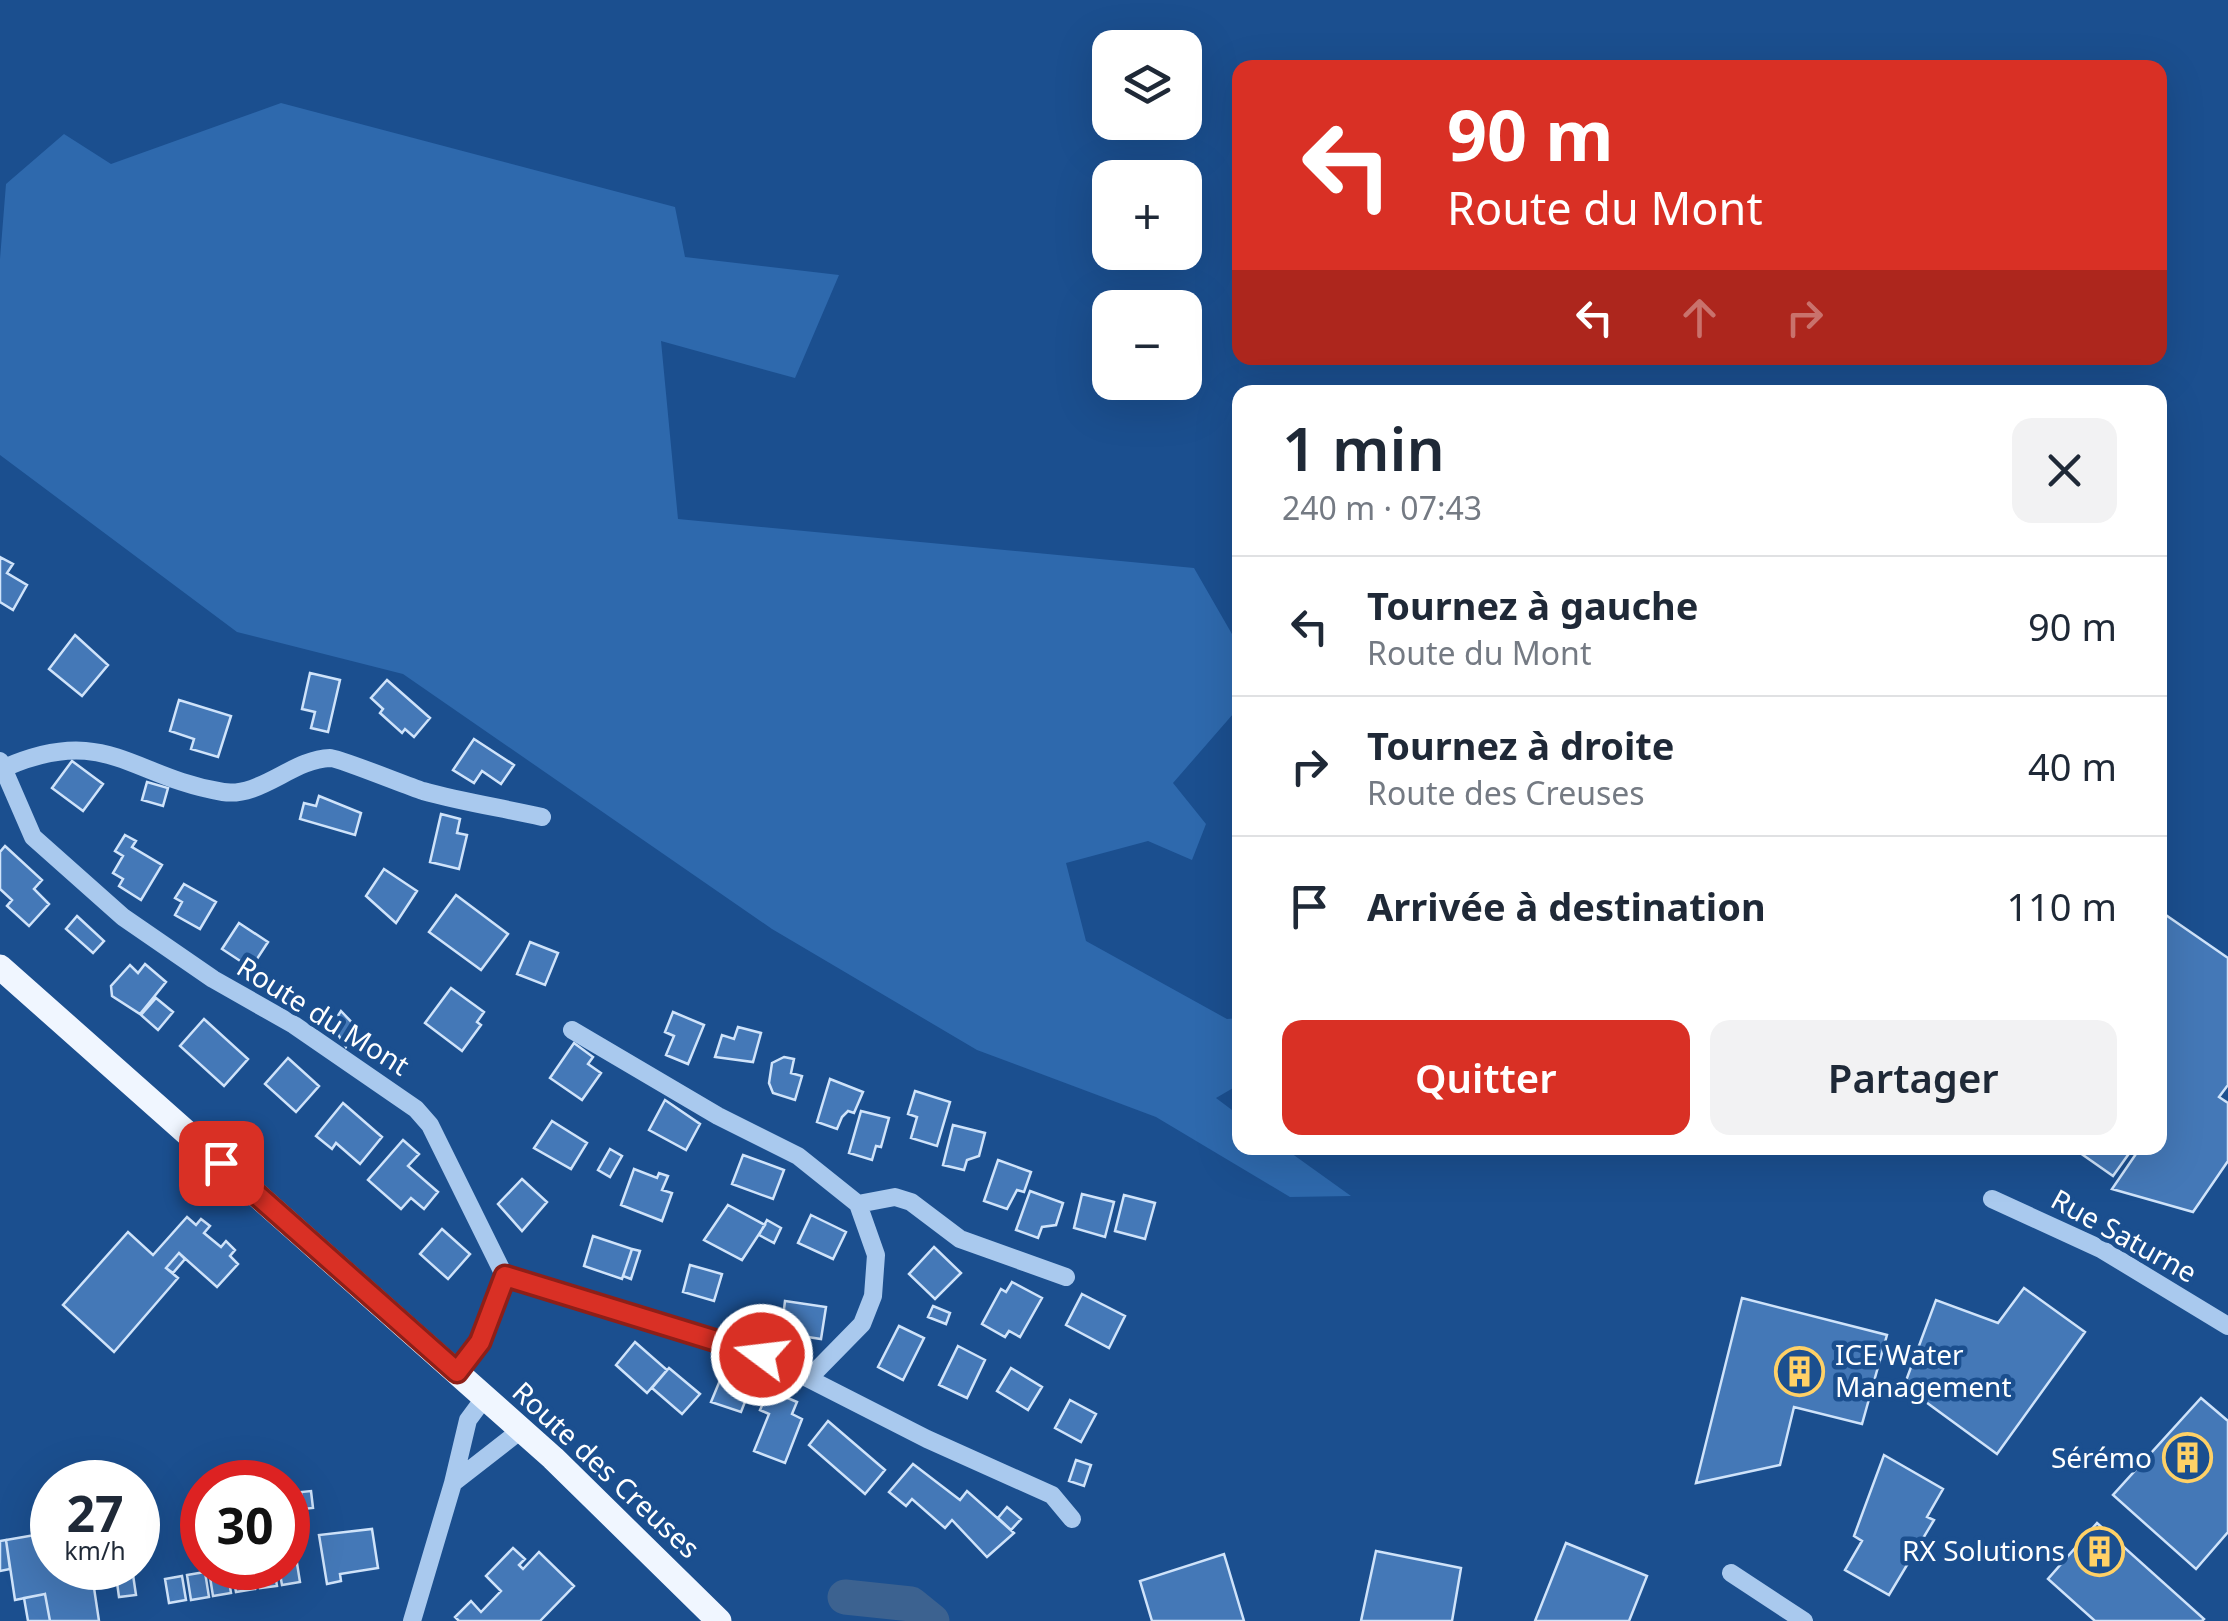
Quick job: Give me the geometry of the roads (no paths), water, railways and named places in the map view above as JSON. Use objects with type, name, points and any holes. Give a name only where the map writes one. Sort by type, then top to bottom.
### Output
[{"type":"main road","name":"Route des Creuses","points":[[0,966],[594,1496],[719,1621]]},
{"type":"street","points":[[2,764],[78,748],[96,748],[165,775],[235,793],[313,760],[336,758],[361,772],[427,792],[542,817]]},
{"type":"street","name":"Route du Mont","points":[[2,764],[18,812],[33,837],[123,918],[213,979],[294,1025],[416,1109],[430,1125],[505,1276]]},
{"type":"street","points":[[572,1030],[718,1116],[798,1156],[858,1204],[876,1255],[874,1296],[850,1340],[810,1377]]},
{"type":"street","points":[[858,1204],[895,1197],[911,1202],[960,1238],[1066,1277]]},
{"type":"street","name":"Rue Saturne","points":[[1992,1199],[2101,1250],[2228,1326]]},
{"type":"street","points":[[457,1372],[480,1342],[505,1276],[762,1355],[927,1439],[1052,1495],[1072,1519]]},
{"type":"street","points":[[412,1621],[468,1420],[485,1397]]},
{"type":"street","points":[[453,1483],[521,1430]]},
{"type":"street","points":[[1732,1573],[1804,1621]]},
{"type":"waterway","points":[[845,1597],[911,1604],[932,1621]]},
{"type":"place","name":"ICE Water Management","points":[[1800,1371]]},
{"type":"place","name":"Sérémo","points":[[2187,1458]]},
{"type":"place","name":"RX Solutions","points":[[2100,1551]]}]
